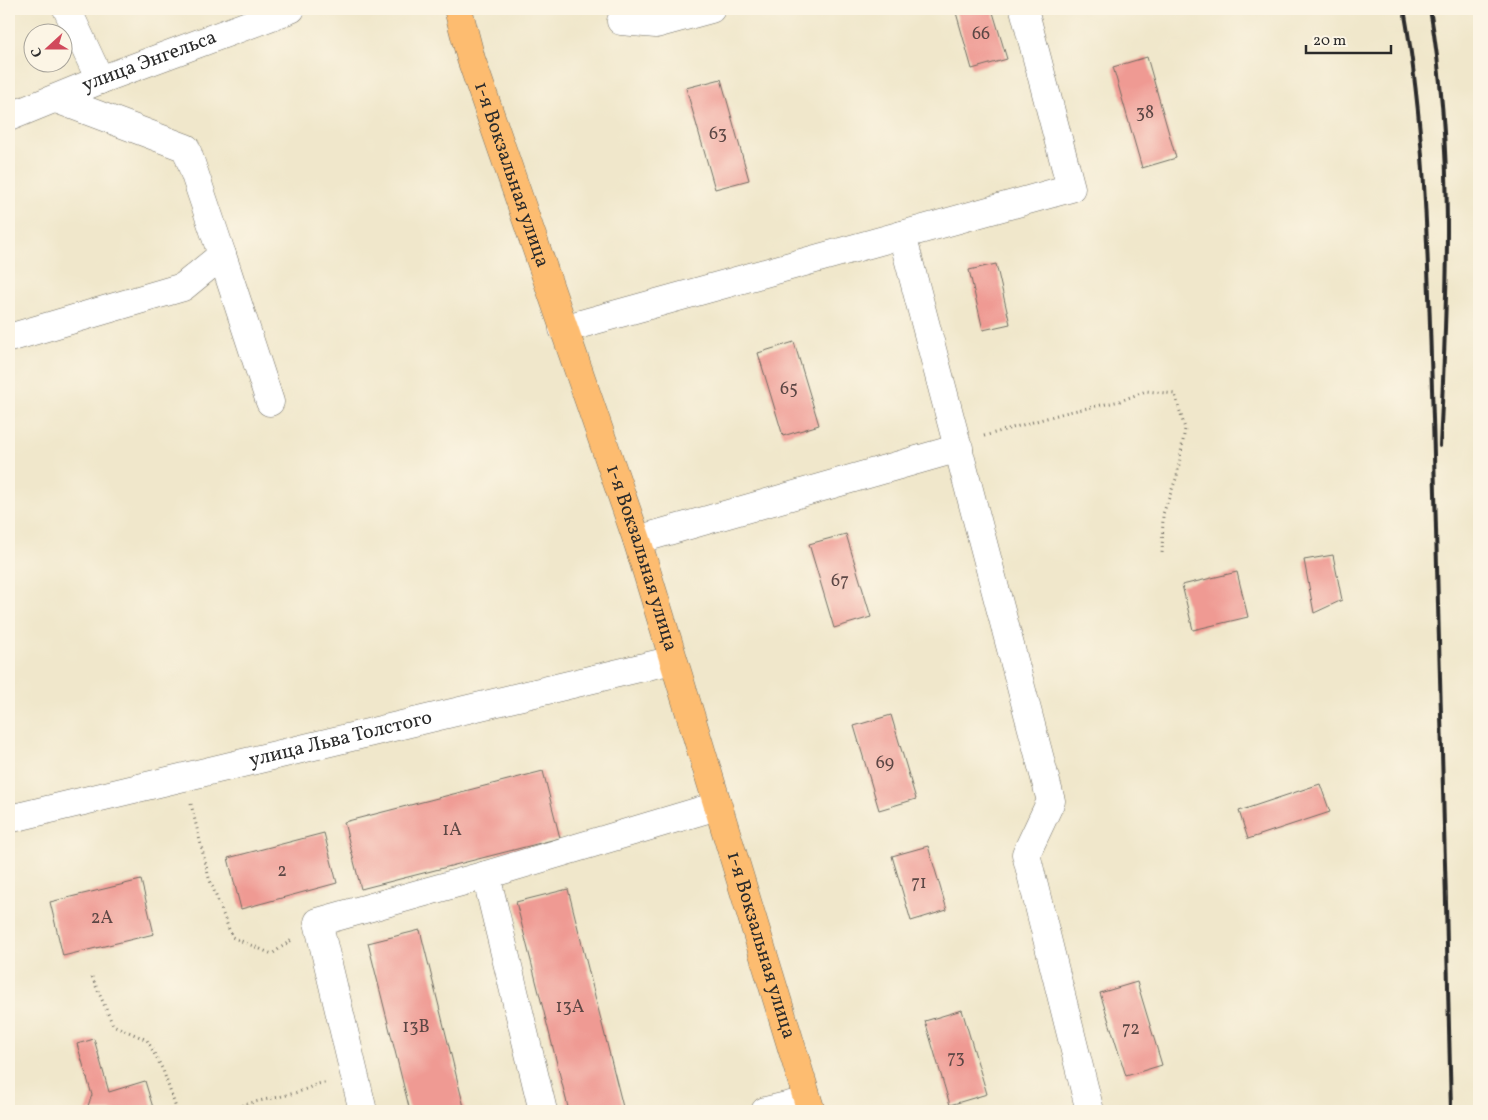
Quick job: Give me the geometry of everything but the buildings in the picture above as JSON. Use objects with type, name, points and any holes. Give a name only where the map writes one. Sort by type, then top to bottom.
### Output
[{"type":"main road","name":"1-я Вокзальная улица","points":[[458,9],[472,59],[563,329],[637,540],[809,1106]]},
{"type":"street","points":[[67,9],[100,80]]},
{"type":"street","name":"улица Энгельса","points":[[9,117],[100,80],[290,9]]},
{"type":"street","points":[[620,21],[656,24],[711,9]]},
{"type":"street","points":[[563,329],[1071,188],[1024,9]]},
{"type":"street","points":[[56,99],[186,148],[270,402]]},
{"type":"street","points":[[902,235],[1051,801],[1026,854],[1090,1111]]},
{"type":"street","points":[[9,338],[183,287],[222,255]]},
{"type":"street","points":[[637,540],[959,448]]},
{"type":"street","name":"улица Льва Толстого","points":[[9,819],[673,660]]},
{"type":"street","points":[[363,1111],[318,922],[486,875],[717,806]]},
{"type":"street","points":[[486,875],[543,1111]]},
{"type":"street","points":[[765,1111],[809,1106]]},
{"type":"path","points":[[959,448],[977,438],[1120,401],[1146,391],[1175,394],[1185,429],[1177,476],[1163,514],[1162,556]]},
{"type":"path","points":[[184,777],[209,878],[232,937],[272,954],[318,922]]},
{"type":"path","points":[[92,977],[113,1025],[147,1040],[163,1070],[177,1111]]},
{"type":"path","points":[[228,1111],[239,1105],[300,1091],[322,1082],[357,1084]]},
{"type":"railway","points":[[1404,9],[1418,110],[1426,213],[1451,1111]]},
{"type":"railway","points":[[1430,9],[1438,63],[1446,172],[1447,282],[1440,446]]}]
